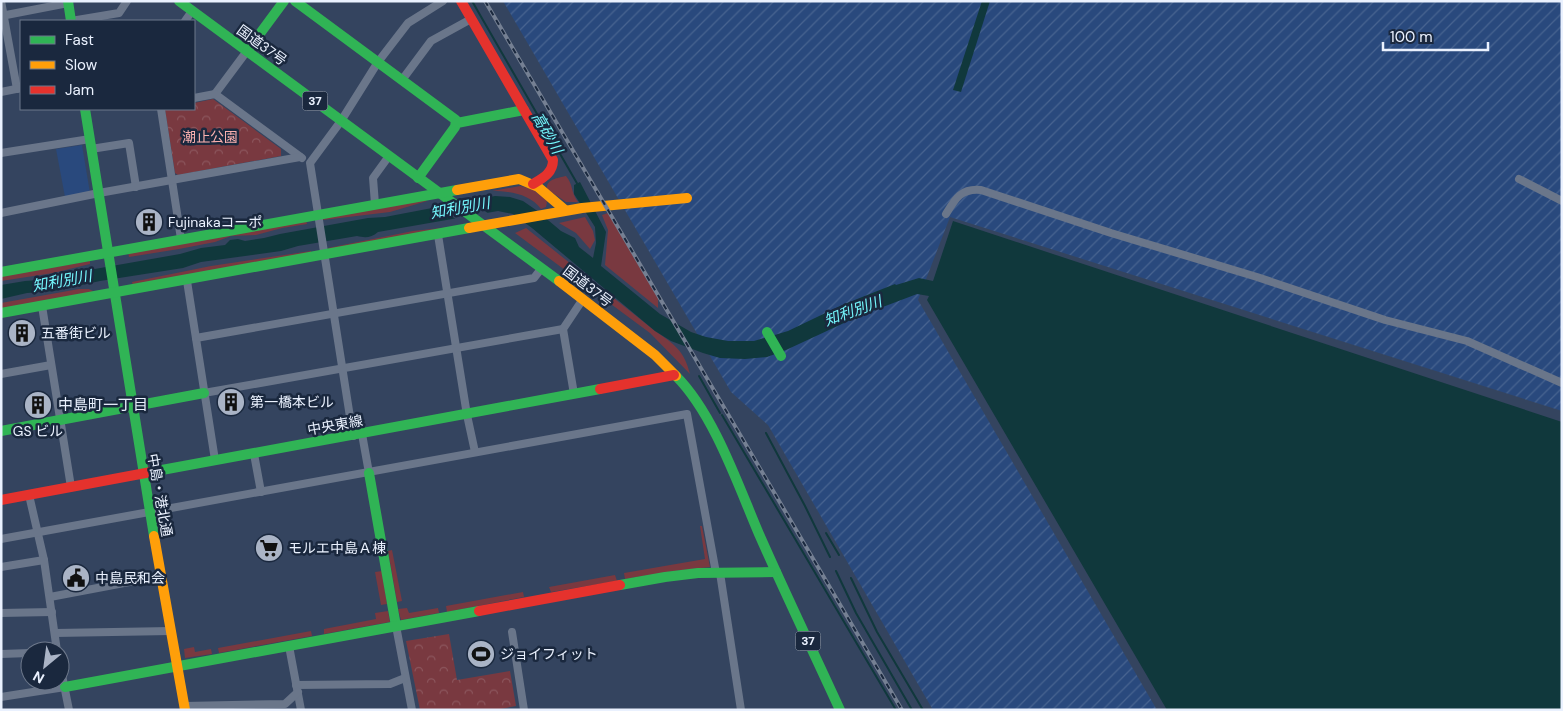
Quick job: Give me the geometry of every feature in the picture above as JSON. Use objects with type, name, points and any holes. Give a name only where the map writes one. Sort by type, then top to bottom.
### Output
[{"type":"main road","name":"国道37号","points":[[179,1],[583,299],[640,343],[684,383],[709,422],[840,710]]},
{"type":"main road","points":[[247,51],[284,1]]},
{"type":"main road","points":[[295,1],[456,120],[457,123]]},
{"type":"main road","points":[[461,1],[553,160],[554,165],[551,170],[534,184]]},
{"type":"main road","points":[[68,2],[71,20]]},
{"type":"main road","points":[[85,110],[109,257]]},
{"type":"main road","points":[[457,123],[524,110]]},
{"type":"main road","points":[[418,178],[457,123]]},
{"type":"main road","points":[[1,272],[109,257],[181,239],[519,179],[534,184],[566,210]]},
{"type":"main road","points":[[1,313],[42,306],[113,288],[187,280],[566,210],[596,205],[687,198]]},
{"type":"main road","name":"中島・港北通","points":[[109,257],[143,473],[185,708]]},
{"type":"main road","points":[[767,332],[782,356]]},
{"type":"main road","name":"中央東線","points":[[1,500],[674,375]]},
{"type":"main road","points":[[1,430],[204,393]]},
{"type":"main road","points":[[369,472],[396,626]]},
{"type":"main road","points":[[70,686],[665,577],[698,573],[776,572]]},
{"type":"street","points":[[1,1],[19,88],[1,92]]},
{"type":"street","points":[[77,20],[119,13],[127,1]]},
{"type":"street","points":[[369,472],[357,435],[342,368],[310,163],[341,121],[378,62],[408,23],[442,1]]},
{"type":"street","points":[[3,15],[68,2]]},
{"type":"street","points":[[186,20],[192,11]]},
{"type":"street","points":[[402,80],[431,41],[471,19]]},
{"type":"street","points":[[195,98],[215,94],[247,51]]},
{"type":"street","points":[[215,94],[310,163]]},
{"type":"street","points":[[161,110],[181,239]]},
{"type":"street","points":[[1,153],[91,144],[129,143],[136,187]]},
{"type":"street","points":[[375,204],[373,178],[389,156]]},
{"type":"street","points":[[1,212],[300,157]]},
{"type":"street","points":[[1519,179],[1562,201]]},
{"type":"street","points":[[946,214],[955,199],[964,192],[972,189],[981,190],[1112,233],[1257,277],[1385,320],[1468,342],[1562,383]]},
{"type":"street","points":[[438,235],[466,415],[475,452]]},
{"type":"street","points":[[196,338],[534,278],[542,269]]},
{"type":"street","points":[[187,280],[215,460]]},
{"type":"street","points":[[574,394],[563,329],[583,299]]},
{"type":"street","points":[[42,306],[71,487]]},
{"type":"street","points":[[204,393],[563,329]]},
{"type":"street","points":[[1,374],[51,365]]},
{"type":"street","points":[[1,539],[687,414],[718,573],[741,710]]},
{"type":"street","points":[[254,454],[261,492]]},
{"type":"street","points":[[29,495],[44,560],[56,641]]},
{"type":"street","points":[[1,567],[44,560]]},
{"type":"street","points":[[50,597],[161,576]]},
{"type":"street","points":[[1,613],[52,612]]},
{"type":"street","points":[[396,626],[412,710]]},
{"type":"street","points":[[55,634],[171,631]]},
{"type":"street","points":[[512,632],[524,710]]},
{"type":"street","points":[[289,646],[301,710]]},
{"type":"street","points":[[1,654],[20,653]]},
{"type":"street","points":[[185,708],[284,704],[297,688],[390,684],[406,678]]},
{"type":"street","points":[[1,697],[39,691]]},
{"type":"street","points":[[66,691],[69,710]]},
{"type":"shaded area","points":[[503,1],[1562,1],[1562,411],[950,217],[918,300],[1157,710],[933,710],[768,425],[731,392]]},
{"type":"shaded area","points":[[82,145],[90,193],[65,197],[56,149]]},
{"type":"green space","name":"潮止公園","points":[[213,99],[281,149],[281,156],[178,175],[175,173],[165,110],[195,110],[195,103]]},
{"type":"green space","points":[[566,176],[578,202],[566,202],[547,189],[550,181]]},
{"type":"green space","points":[[520,186],[532,189],[546,200],[546,207],[541,209],[531,200],[519,194],[492,191]]},
{"type":"green space","points":[[424,199],[427,201],[390,212],[323,220],[324,218]]},
{"type":"green space","points":[[608,213],[658,298],[658,308],[605,265],[608,230],[602,215]]},
{"type":"green space","points":[[585,217],[593,231],[595,240],[590,249],[576,233],[559,223]]},
{"type":"green space","points":[[306,220],[307,224],[256,235],[231,236],[215,242],[179,249],[129,257],[128,252]]},
{"type":"green space","points":[[460,226],[329,250],[328,248],[413,231]]},
{"type":"green space","points":[[526,228],[673,344],[685,359],[690,374],[650,333],[515,233]]},
{"type":"green space","points":[[311,251],[311,254],[133,286],[132,282],[211,266]]},
{"type":"green space","points":[[90,261],[90,264],[53,273],[1,281],[1,276]]},
{"type":"green space","points":[[79,289],[93,291],[92,293],[1,309],[1,303]]},
{"type":"green space","points":[[700,526],[702,526],[710,567],[625,579],[624,573],[705,559]]},
{"type":"green space","points":[[392,550],[402,601],[397,602],[388,551]]},
{"type":"green space","points":[[382,571],[387,604],[381,605],[375,572]]},
{"type":"green space","points":[[615,575],[617,581],[551,592],[549,587]]},
{"type":"green space","points":[[523,592],[524,597],[447,612],[446,606]]},
{"type":"green space","points":[[407,608],[409,613],[438,608],[439,613],[401,620],[398,609]]},
{"type":"green space","points":[[388,611],[390,622],[324,634],[324,629],[376,619],[375,613]]},
{"type":"green space","points":[[311,631],[312,636],[219,653],[218,648]]},
{"type":"green space","points":[[449,634],[457,680],[510,671],[516,706],[495,710],[420,710],[406,641]]},
{"type":"green space","points":[[194,647],[195,652],[211,649],[212,654],[185,658],[184,649]]},
{"type":"water","points":[[982,1],[990,1],[961,92],[953,90]]},
{"type":"water","name":"知利別川","points":[[580,182],[606,232],[601,266],[660,314],[691,332],[706,337],[728,341],[754,341],[788,331],[842,305],[895,284],[919,278],[933,281],[953,221],[1562,422],[1562,710],[1167,710],[927,300],[929,296],[917,294],[859,316],[767,357],[745,359],[720,358],[671,341],[655,331],[532,228],[513,214],[498,211],[378,232],[368,237],[357,236],[298,246],[281,251],[201,262],[183,268],[100,281],[54,291],[27,293],[1,299],[1,285],[53,279],[72,273],[225,245],[230,240],[238,239],[245,241],[264,238],[495,196],[510,197],[523,201],[561,231],[575,238],[579,247],[593,258],[596,243],[595,227],[574,194],[574,185]]},
{"type":"pier","points":[[467,198],[489,214],[457,220],[436,205]]},
{"type":"waterway","name":"高砂川","points":[[472,1],[578,185]]},
{"type":"waterway","points":[[699,376],[720,413]]},
{"type":"waterway","points":[[722,415],[896,710]]},
{"type":"waterway","points":[[766,433],[830,557]]},
{"type":"waterway","points":[[826,533],[839,555]]},
{"type":"waterway","points":[[836,571],[856,613],[912,710]]},
{"type":"waterway","points":[[851,578],[877,632],[923,710]]},
{"type":"railway","points":[[485,1],[902,710]]},
{"type":"traffic: fast","points":[[68,1],[71,20]]},
{"type":"traffic: fast","points":[[179,1],[559,281]]},
{"type":"traffic: fast","points":[[247,51],[284,1]]},
{"type":"traffic: fast","points":[[295,1],[456,120],[455,127],[418,178]]},
{"type":"traffic: fast","points":[[85,110],[154,536]]},
{"type":"traffic: fast","points":[[457,123],[524,110]]},
{"type":"traffic: fast","points":[[1,272],[457,190]]},
{"type":"traffic: fast","points":[[1,313],[469,228]]},
{"type":"traffic: fast","points":[[767,332],[781,356]]},
{"type":"traffic: fast","points":[[676,376],[702,410],[724,451],[759,534],[840,710]]},
{"type":"traffic: fast","points":[[151,472],[600,389]]},
{"type":"traffic: fast","points":[[1,431],[204,393]]},
{"type":"traffic: fast","points":[[369,473],[396,626]]},
{"type":"traffic: fast","points":[[620,585],[698,573],[776,572]]},
{"type":"traffic: fast","points":[[70,686],[479,611]]},
{"type":"traffic: slow","points":[[457,190],[519,179],[538,187],[565,210]]},
{"type":"traffic: slow","points":[[469,228],[582,208],[687,198]]},
{"type":"traffic: slow","points":[[559,281],[655,355],[676,376]]},
{"type":"traffic: slow","points":[[154,536],[185,710]]},
{"type":"traffic: jam","points":[[461,1],[553,160],[553,165],[549,172],[533,184]]},
{"type":"traffic: jam","points":[[600,389],[674,375]]},
{"type":"traffic: jam","points":[[1,500],[151,472]]},
{"type":"traffic: jam","points":[[479,611],[620,585]]},
{"type":"place","name":"Fujinakaコーポ","points":[[149,222]]},
{"type":"place","name":"五番街ビル","points":[[22,333]]},
{"type":"place","name":"第一橋本ビル","points":[[231,402]]},
{"type":"place","name":"GS ビル","points":[[38,405]]},
{"type":"place","name":"モルエ中島Ａ棟","points":[[269,548]]},
{"type":"place","name":"中島民和会","points":[[76,578]]},
{"type":"place","name":"ジョイフィット","points":[[481,654]]},
{"type":"district","name":"中島町一丁目","points":[[103,405]]}]
